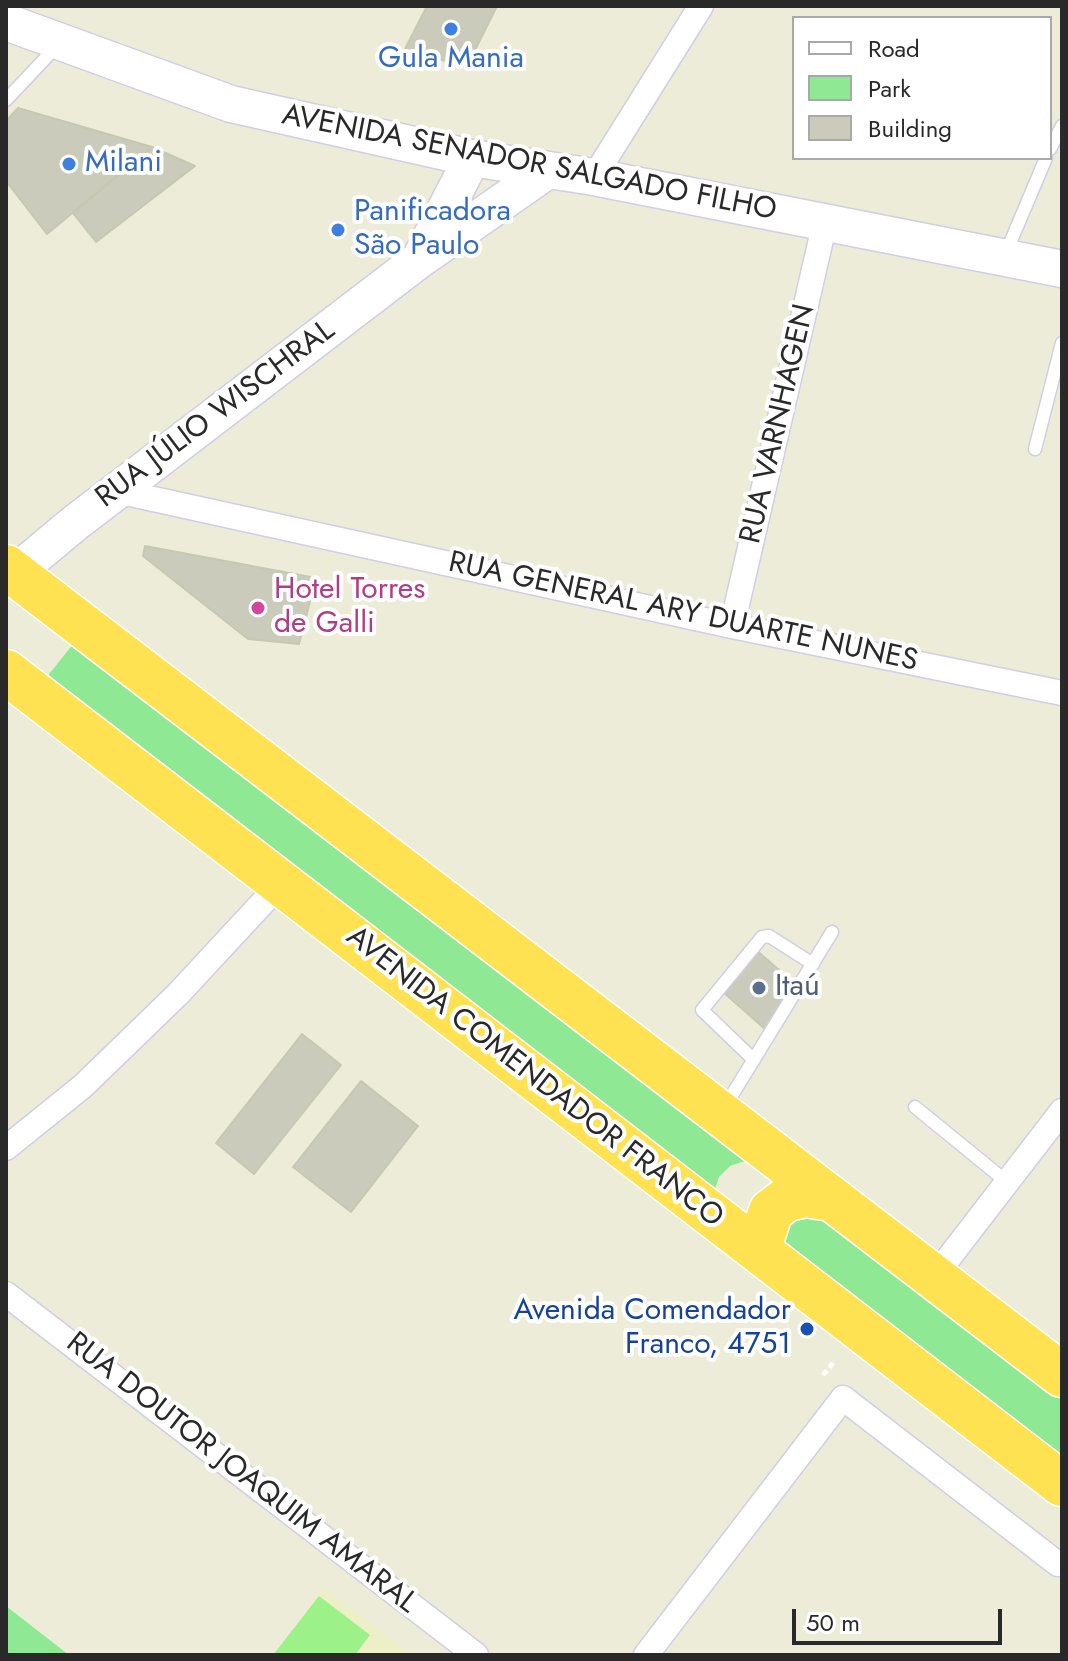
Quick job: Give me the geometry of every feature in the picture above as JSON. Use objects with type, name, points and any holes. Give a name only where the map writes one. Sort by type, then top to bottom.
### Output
[{"type":"highway","points":[[10,570],[1062,1375]]},
{"type":"highway","name":"AVENIDA COMENDADOR FRANCO","points":[[6,672],[1062,1484]]},
{"type":"highway","points":[[758,1250],[771,1211],[787,1199],[806,1195],[831,1199]]},
{"type":"main road","name":"AVENIDA SENADOR SALGADO FILHO","points":[[15,18],[60,43],[231,104],[472,158],[594,177],[1062,269]]},
{"type":"main road","name":"RUA JÚLIO WISCHRAL","points":[[419,260],[472,158]]},
{"type":"main road","name":"RUA JÚLIO WISCHRAL","points":[[10,570],[419,260],[548,170]]},
{"type":"street","points":[[594,177],[701,6]]},
{"type":"street","name":"RUA VARNHAGEN","points":[[732,626],[825,222]]},
{"type":"street","name":"RUA GENERAL ARY DUARTE NUNES","points":[[117,491],[732,626],[1062,693]]},
{"type":"street","points":[[6,1148],[94,1076],[178,994],[281,883]]},
{"type":"street","points":[[934,1277],[1062,1111]]},
{"type":"street","name":"RUA DOUTOR JOAQUIM AMARAL","points":[[6,1294],[476,1655]]},
{"type":"street","points":[[646,1655],[843,1398],[1058,1564]]},
{"type":"lane","points":[[6,100],[60,43]]},
{"type":"lane","points":[[1052,145],[1062,126]]},
{"type":"lane","points":[[1004,258],[1045,160]]},
{"type":"lane","points":[[1035,449],[1062,343]]},
{"type":"lane","points":[[721,1114],[832,932]]},
{"type":"lane","points":[[754,1060],[702,1010],[762,937],[769,936],[813,964]]},
{"type":"lane","points":[[915,1107],[1007,1182]]},
{"type":"path","points":[[823,1375],[833,1363]]},
{"type":"shaded area","points":[[323,1587],[411,1655],[274,1655]]},
{"type":"green space","points":[[77,639],[760,1164],[745,1161],[730,1166],[719,1177],[714,1192],[46,678]]},
{"type":"green space","points":[[819,1212],[1062,1398],[1062,1457],[776,1238],[780,1224]]},
{"type":"green space","points":[[319,1596],[370,1635],[355,1655],[273,1655]]},
{"type":"green space","points":[[6,1606],[69,1655],[6,1655]]},
{"type":"building","name":"Gula Mania","points":[[427,6],[497,6],[467,66],[404,51]]},
{"type":"building","name":"Milani","points":[[18,108],[152,147],[47,234],[6,181],[6,121]]},
{"type":"building","points":[[152,147],[195,166],[96,242],[73,213]]},
{"type":"building","name":"Hotel Torres de Galli","points":[[145,546],[316,578],[299,644],[248,639],[143,556]]},
{"type":"building","name":"Itaú","points":[[755,949],[795,984],[765,1029],[723,992]]},
{"type":"building","points":[[302,1034],[341,1065],[254,1174],[216,1143]]},
{"type":"building","points":[[361,1081],[418,1126],[351,1212],[293,1167]]},
{"type":"place","name":"Gula Mania","points":[[451,29]]},
{"type":"place","name":"Milani","points":[[69,164]]},
{"type":"place","name":"Panificadora São Paulo","points":[[338,230]]},
{"type":"place","name":"Hotel Torres de Galli","points":[[258,608]]},
{"type":"place","name":"Itaú","points":[[759,988]]},
{"type":"place","name":"Avenida Comendador Franco, 4751","points":[[807,1329]]}]
